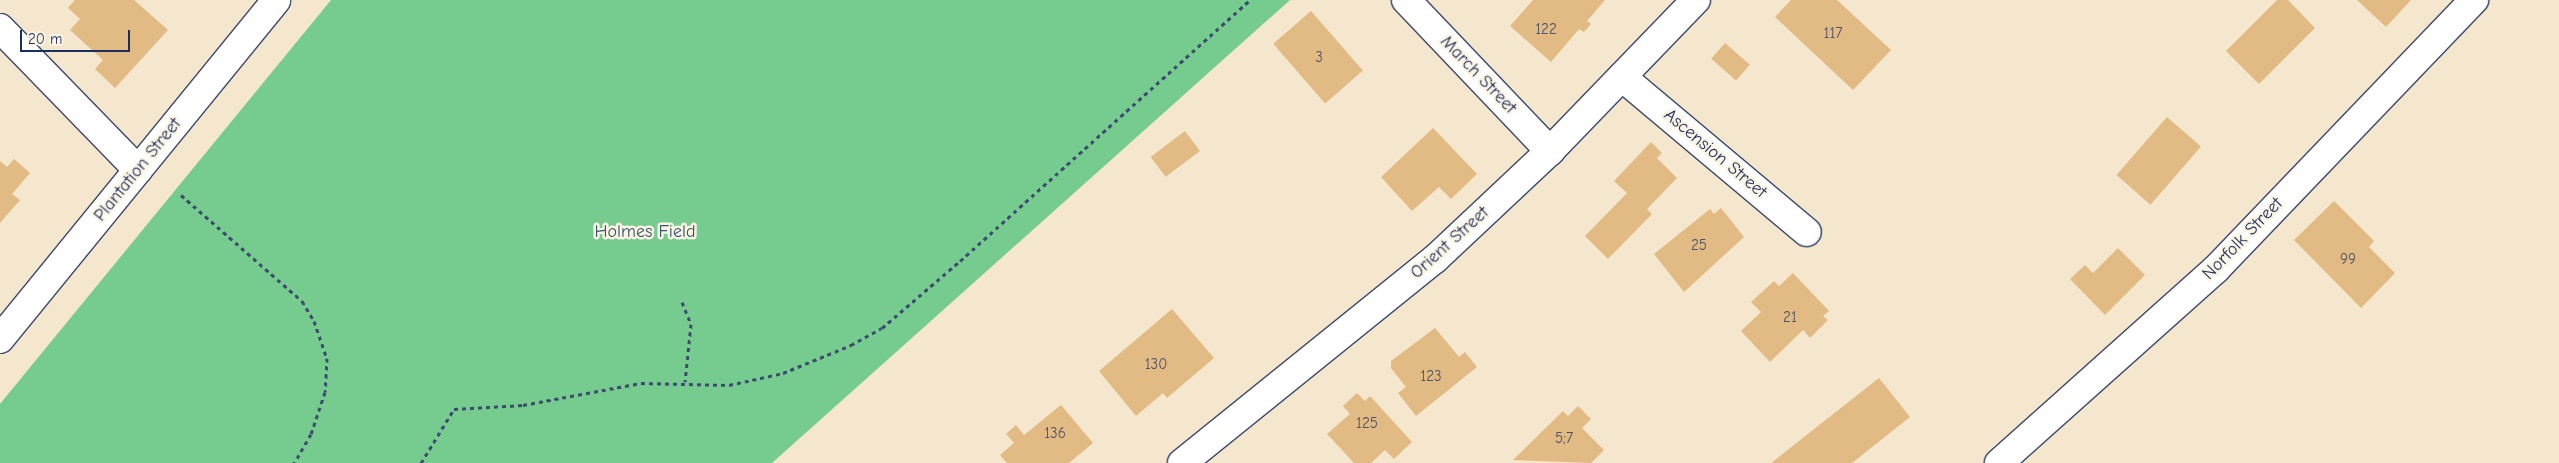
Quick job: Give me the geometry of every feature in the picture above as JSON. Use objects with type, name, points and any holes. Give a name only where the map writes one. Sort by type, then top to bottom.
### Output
[{"type":"street","name":"Plantation Street","points":[[0,339],[276,0]]},
{"type":"street","name":"March Street","points":[[1406,0],[1550,151]]},
{"type":"street","name":"Orient Street","points":[[1182,463],[1435,259],[1550,151],[1696,0]]},
{"type":"street","name":"Norfolk Street","points":[[1999,463],[2216,268],[2474,0]]},
{"type":"street","points":[[0,28],[138,170]]},
{"type":"street","name":"Ascension Street","points":[[1622,77],[1807,232]]},
{"type":"path","points":[[421,463],[454,409],[523,405],[641,383],[685,382],[730,385],[782,373],[882,328],[1250,0]]},
{"type":"path","points":[[181,195],[302,301],[314,321],[327,358],[325,392],[311,434],[294,463]]},
{"type":"path","points":[[682,302],[691,324],[685,382]]},
{"type":"green space","name":"Holmes Field","points":[[331,0],[1290,0],[772,463],[0,463],[0,404]]},
{"type":"building","points":[[75,0],[134,0],[168,30],[115,88],[95,69],[103,60],[70,30],[80,19],[68,8]]},
{"type":"building","points":[[1533,0],[1605,0],[1587,21],[1591,24],[1584,32],[1579,29],[1551,62],[1510,26]]},
{"type":"building","points":[[1791,0],[1837,0],[1891,50],[1853,90],[1775,17]]},
{"type":"building","points":[[2277,0],[2288,0],[2315,28],[2259,84],[2226,51]]},
{"type":"building","points":[[2357,0],[2411,0],[2386,27]]},
{"type":"building","points":[[1311,11],[1363,71],[1325,103],[1273,44]]},
{"type":"building","points":[[1725,43],[1750,65],[1736,80],[1711,59]]},
{"type":"building","points":[[2167,117],[2201,147],[2150,205],[2116,175]]},
{"type":"building","points":[[1433,128],[1477,174],[1451,199],[1439,187],[1412,211],[1381,177]]},
{"type":"building","points":[[1185,131],[1200,151],[1166,177],[1151,157]]},
{"type":"building","points":[[1651,142],[1662,153],[1657,158],[1677,178],[1647,209],[1652,214],[1608,259],[1585,236],[1627,193],[1614,181]]},
{"type":"building","points":[[14,159],[30,173],[12,194],[20,200],[0,223],[0,161],[7,167]]},
{"type":"building","points":[[2334,201],[2374,241],[2369,247],[2395,273],[2361,308],[2294,240]]},
{"type":"building","points":[[1721,208],[1744,237],[1684,292],[1654,254],[1710,209],[1714,214]]},
{"type":"building","points":[[2118,248],[2145,275],[2105,315],[2070,279],[2085,265],[2093,273]]},
{"type":"building","points":[[1793,273],[1829,311],[1823,316],[1828,320],[1810,338],[1803,330],[1770,362],[1741,331],[1761,312],[1751,302],[1774,281],[1779,286]]},
{"type":"building","points":[[1172,309],[1214,358],[1167,398],[1163,393],[1136,416],[1099,371]]},
{"type":"building","points":[[1435,328],[1459,357],[1465,352],[1477,367],[1416,416],[1398,393],[1406,387],[1391,368],[1391,361]]},
{"type":"building","points":[[1879,378],[1910,417],[1852,463],[1771,463]]},
{"type":"building","points":[[1357,393],[1365,401],[1370,396],[1412,442],[1394,459],[1385,450],[1371,463],[1354,463],[1327,434],[1350,414],[1343,406]]},
{"type":"building","points":[[1061,405],[1093,443],[1069,463],[1007,463],[1000,455],[1014,443],[1006,434],[1016,425],[1024,435]]},
{"type":"building","points":[[1578,406],[1591,419],[1582,428],[1604,450],[1591,463],[1513,460],[1563,411],[1568,416]]}]
